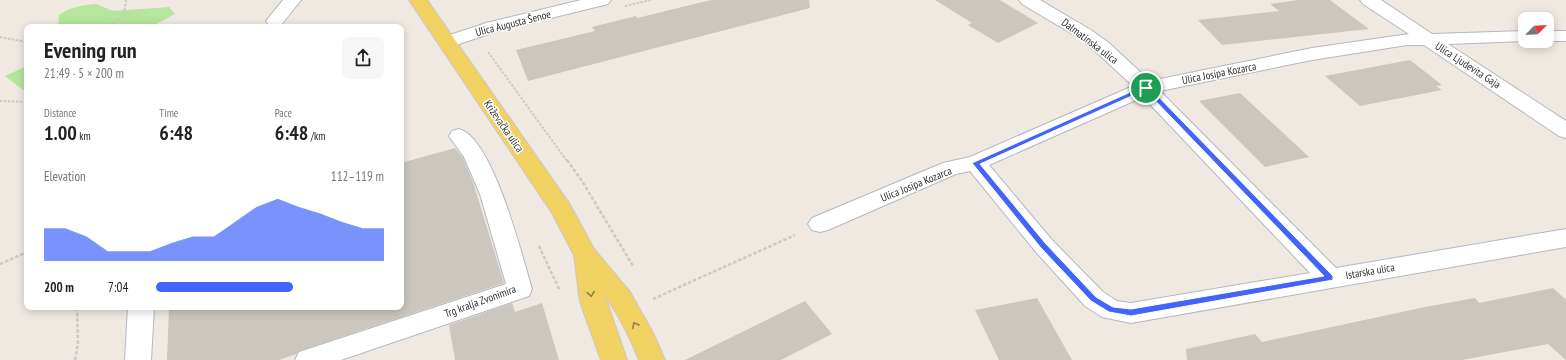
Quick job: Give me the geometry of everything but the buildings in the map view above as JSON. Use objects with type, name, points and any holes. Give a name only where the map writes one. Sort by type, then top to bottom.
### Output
[{"type":"main road","name":"Križevačka ulica","points":[[418,0],[561,210],[586,255],[621,299],[644,341],[652,360]]},
{"type":"main road","name":"Križevačka ulica","points":[[586,255],[593,302],[614,360]]},
{"type":"street","points":[[275,21],[292,0]]},
{"type":"street","name":"Ulica Augusta Šenoe","points":[[447,42],[473,33],[602,0]]},
{"type":"street","name":"Dalmatinska ulica","points":[[1028,0],[1085,34],[1102,47],[1146,88],[1330,278]]},
{"type":"street","name":"Ulica Ljudevita Gaja","points":[[1369,0],[1566,131]]},
{"type":"street","name":"Ulica Josipa Kozarca","points":[[820,224],[951,168],[976,163],[1146,88],[1312,54],[1407,40],[1518,36]]},
{"type":"street","points":[[1554,36],[1566,36]]},
{"type":"street","name":"Trg kralja Zvonimira","points":[[308,360],[520,289],[491,194],[474,154],[460,136]]},
{"type":"street","name":"Istarska ulica","points":[[976,163],[1044,246],[1076,282],[1094,299],[1111,310],[1131,312],[1566,238]]},
{"type":"street","points":[[138,360],[141,310]]},
{"type":"path","points":[[113,24],[124,15],[126,0]]},
{"type":"path","points":[[0,37],[24,41]]},
{"type":"path","points":[[0,101],[24,102]]},
{"type":"path","points":[[653,299],[820,224]]},
{"type":"path","points":[[0,264],[24,253]]},
{"type":"path","points":[[75,360],[78,343],[77,310]]},
{"type":"green space","points":[[96,4],[113,11],[169,7],[175,14],[156,24],[58,24],[59,15],[63,12],[86,5]]},
{"type":"green space","points":[[24,67],[24,91],[5,76]]},
{"type":"route","points":[[1146,88],[1330,278],[1131,312],[1111,310],[1094,299],[1076,282],[1044,246],[976,163],[1146,88]]}]
